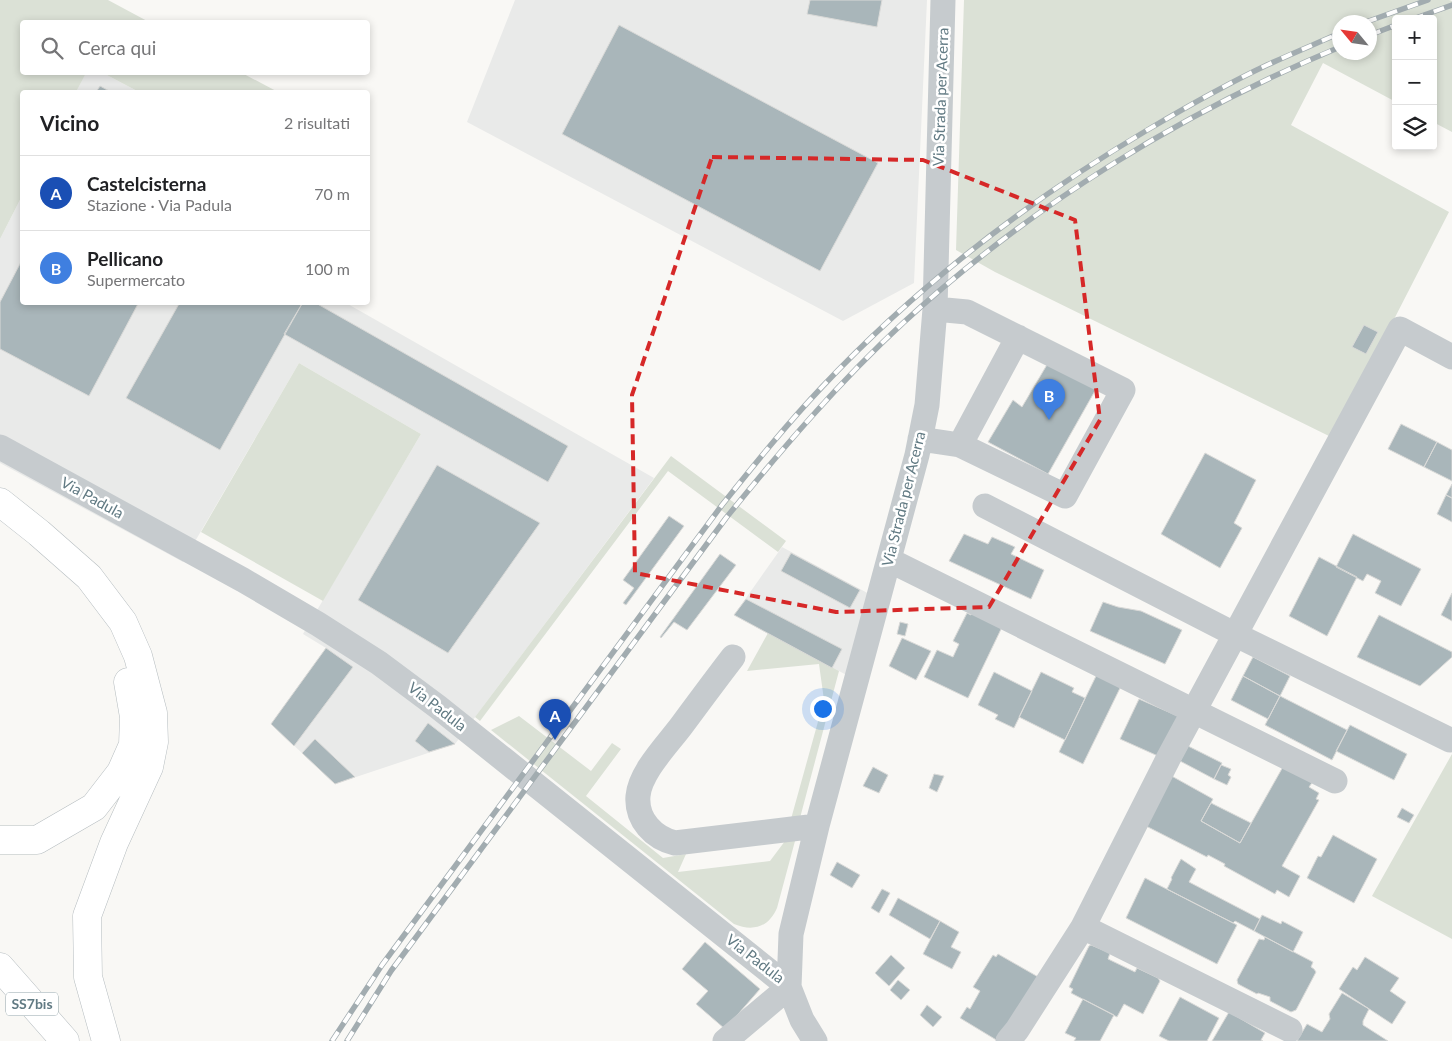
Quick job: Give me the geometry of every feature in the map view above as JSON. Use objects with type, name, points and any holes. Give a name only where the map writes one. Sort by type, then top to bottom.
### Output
[{"type":"main road","points":[[0,502],[40,533],[89,577],[123,622],[138,656],[153,713],[154,742],[149,768],[114,843],[87,916],[88,977],[106,1041]]},
{"type":"main road","points":[[0,522],[75,589],[110,632],[124,660],[134,717],[133,745],[121,772],[94,807],[37,840],[0,840]]},
{"type":"main road","name":"SS7bis","points":[[0,966],[65,1041]]},
{"type":"street","name":"Via Strada per Acerra","points":[[789,987],[791,934],[817,826],[920,439],[926,405],[935,309],[943,0]]},
{"type":"street","points":[[920,439],[960,444],[1065,496],[1123,390],[967,312],[935,309]]},
{"type":"street","points":[[1008,1041],[1017,1030],[1083,926],[1193,712],[1400,329],[1452,357]]},
{"type":"street","points":[[960,444],[1018,337]]},
{"type":"street","name":"Via Padula","points":[[0,447],[251,585],[318,624],[379,663],[789,987],[802,1020],[815,1041]]},
{"type":"street","points":[[984,506],[1236,635],[1450,740]]},
{"type":"street","points":[[889,560],[1335,781]]},
{"type":"street","points":[[733,656],[647,773],[638,796],[644,822],[664,840],[675,843],[817,826]]},
{"type":"street","points":[[1083,926],[1290,1030]]},
{"type":"street","points":[[725,1041],[789,987]]},
{"type":"highlighted area","points":[[712,157],[923,160],[1075,220],[1100,420],[989,607],[836,612],[635,573],[632,395]]},
{"type":"shaded area","points":[[0,0],[108,0],[145,20],[20,20],[20,75],[85,75],[77,90],[20,90],[20,200],[0,239]]},
{"type":"shaded area","points":[[515,0],[927,0],[914,283],[843,321],[467,122]]},
{"type":"shaded area","points":[[964,0],[1452,1],[1452,132],[1437,124],[1437,15],[1392,15],[1392,100],[1323,63],[1291,125],[1449,212],[1331,437],[995,272],[956,250]]},
{"type":"shaded area","points":[[84,75],[107,75],[135,90],[77,90]]},
{"type":"shaded area","points":[[107,75],[246,75],[274,90],[135,90]]},
{"type":"shaded area","points":[[20,200],[20,305],[350,305],[654,478],[455,744],[335,784],[271,724],[326,648],[303,634],[421,434],[299,363],[183,562],[0,463],[0,239]]},
{"type":"shaded area","points":[[299,363],[421,434],[323,601],[201,532]]},
{"type":"shaded area","points":[[671,456],[786,541],[778,552],[668,471],[480,721],[475,717]]},
{"type":"shaded area","points":[[782,547],[873,596],[854,679],[734,615]]},
{"type":"shaded area","points":[[768,633],[839,671],[800,818],[791,819],[824,700],[819,664],[747,671]]},
{"type":"shaded area","points":[[519,716],[591,771],[612,743],[621,749],[586,796],[663,858],[686,854],[678,872],[770,861],[785,841],[795,841],[777,908],[770,920],[760,926],[748,928],[734,924],[491,730]]},
{"type":"shaded area","points":[[1452,754],[1452,939],[1372,896]]},
{"type":"building","points":[[810,0],[882,0],[877,27],[807,14]]},
{"type":"building","points":[[619,25],[878,163],[820,271],[562,134]]},
{"type":"building","points":[[100,86],[107,90],[97,90]]},
{"type":"building","points":[[20,264],[20,305],[137,305],[89,396],[0,349],[0,302]]},
{"type":"building","points":[[178,305],[301,305],[220,450],[126,398]]},
{"type":"building","points":[[301,305],[319,305],[568,446],[548,482],[284,334]]},
{"type":"building","points":[[1364,325],[1378,332],[1366,354],[1352,347]]},
{"type":"building","points":[[1048,363],[1096,389],[1048,474],[988,442],[1013,400],[1022,407]]},
{"type":"building","points":[[1401,424],[1437,442],[1424,467],[1388,449]]},
{"type":"building","points":[[1437,442],[1452,450],[1452,481],[1424,467]]},
{"type":"building","points":[[1205,453],[1256,480],[1234,523],[1242,528],[1220,568],[1161,534]]},
{"type":"building","points":[[437,465],[540,523],[448,653],[358,600]]},
{"type":"building","points":[[1452,484],[1452,498],[1446,495]]},
{"type":"building","points":[[1446,495],[1452,498],[1452,522],[1437,514]]},
{"type":"building","points":[[669,516],[684,526],[626,605],[623,603],[634,588],[623,580]]},
{"type":"building","points":[[964,534],[988,544],[992,537],[1015,547],[1011,554],[1044,570],[1031,599],[949,561]]},
{"type":"building","points":[[1353,534],[1421,569],[1401,606],[1375,593],[1381,581],[1367,574],[1363,581],[1336,567]]},
{"type":"building","points":[[791,553],[860,590],[850,608],[781,571]]},
{"type":"building","points":[[720,554],[736,565],[687,630],[674,622],[661,638],[660,637]]},
{"type":"building","points":[[1319,557],[1357,577],[1327,636],[1289,616]]},
{"type":"building","points":[[1452,593],[1452,621],[1441,615]]},
{"type":"building","points":[[746,599],[842,649],[832,668],[734,615]]},
{"type":"building","points":[[1103,602],[1141,611],[1182,630],[1165,664],[1090,631]]},
{"type":"building","points":[[973,611],[1003,625],[968,698],[924,677],[937,650],[953,657],[959,644],[953,641],[967,613],[971,615]]},
{"type":"building","points":[[1379,615],[1452,652],[1452,657],[1420,686],[1357,657]]},
{"type":"building","points":[[900,622],[908,624],[905,636],[897,634]]},
{"type":"building","points":[[902,638],[931,651],[916,680],[889,666]]},
{"type":"building","points":[[326,648],[353,667],[294,746],[271,724]]},
{"type":"building","points":[[1253,657],[1290,676],[1280,696],[1243,676]]},
{"type":"building","points":[[994,672],[1032,691],[1014,728],[995,719],[998,715],[978,705]]},
{"type":"building","points":[[1041,672],[1074,688],[1072,692],[1085,698],[1065,740],[1019,717]]},
{"type":"building","points":[[1098,672],[1122,684],[1083,764],[1059,752]]},
{"type":"building","points":[[1243,676],[1280,696],[1268,719],[1231,700]]},
{"type":"building","points":[[1280,696],[1347,730],[1332,760],[1265,725]]},
{"type":"building","points":[[1139,699],[1180,717],[1158,756],[1120,739]]},
{"type":"building","points":[[428,723],[455,744],[429,752],[415,741]]},
{"type":"building","points":[[1350,725],[1407,754],[1394,780],[1336,751]]},
{"type":"building","points":[[315,739],[355,777],[335,784],[302,753]]},
{"type":"building","points":[[1188,746],[1222,763],[1214,779],[1180,761]]},
{"type":"building","points":[[1221,765],[1231,769],[1228,775],[1231,777],[1227,785],[1214,779]]},
{"type":"building","points":[[1284,765],[1314,780],[1309,787],[1319,793],[1316,799],[1319,800],[1282,866],[1300,876],[1289,897],[1277,890],[1275,894],[1208,855],[1207,857],[1144,825],[1168,774],[1213,799],[1201,821],[1240,843]]},
{"type":"building","points":[[873,767],[888,775],[879,793],[863,786]]},
{"type":"building","points":[[934,774],[944,776],[937,792],[929,788]]},
{"type":"building","points":[[1211,803],[1251,823],[1240,843],[1201,821]]},
{"type":"building","points":[[1402,808],[1414,815],[1409,823],[1397,817]]},
{"type":"building","points":[[1333,835],[1377,859],[1354,903],[1307,878],[1318,856],[1321,857]]},
{"type":"building","points":[[1181,859],[1196,869],[1189,882],[1260,919],[1254,931],[1235,921],[1233,923],[1167,889]]},
{"type":"building","points":[[837,862],[860,875],[852,888],[830,875]]},
{"type":"building","points":[[1145,878],[1237,925],[1217,964],[1126,918]]},
{"type":"building","points":[[882,889],[890,893],[879,913],[871,908]]},
{"type":"building","points":[[898,898],[940,921],[930,939],[889,915]]},
{"type":"building","points":[[1262,915],[1281,924],[1282,921],[1303,932],[1293,952],[1254,931]]},
{"type":"building","points":[[940,921],[959,932],[951,947],[961,952],[952,969],[923,954]]},
{"type":"building","points":[[1265,937],[1313,962],[1311,967],[1316,972],[1296,1010],[1291,1012],[1270,1001],[1270,997],[1257,994],[1238,984],[1237,980],[1259,939],[1264,940]]},
{"type":"building","points":[[705,942],[760,989],[725,1029],[696,1004],[708,991],[682,969]]},
{"type":"building","points":[[1091,945],[1110,953],[1108,959],[1135,972],[1137,968],[1158,978],[1160,981],[1143,1014],[1124,1004],[1117,1017],[1071,993],[1073,989],[1069,987]]},
{"type":"building","points":[[998,954],[1040,978],[998,1041],[960,1018],[967,1007],[970,1009],[980,991],[973,987],[993,955],[996,957]]},
{"type":"building","points":[[891,955],[905,968],[889,986],[875,973]]},
{"type":"building","points":[[1365,957],[1399,978],[1390,991],[1406,1002],[1392,1024],[1339,989],[1353,967],[1357,970]]},
{"type":"building","points":[[898,980],[910,990],[901,1000],[890,990]]},
{"type":"building","points":[[1342,993],[1369,1009],[1363,1025],[1388,1041],[1297,1041],[1307,1024],[1322,1032],[1330,1019],[1329,1014]]},
{"type":"building","points":[[1180,997],[1219,1018],[1207,1041],[1169,1041],[1159,1036]]},
{"type":"building","points":[[1083,999],[1114,1015],[1100,1041],[1074,1041],[1076,1038],[1065,1033]]},
{"type":"building","points":[[927,1005],[942,1017],[933,1027],[920,1015]]},
{"type":"building","points":[[1229,1012],[1265,1033],[1261,1040],[1263,1041],[1212,1041]]},
{"type":"railway","points":[[1377,18],[1428,0]]},
{"type":"railway","points":[[1424,15],[1452,5]]},
{"type":"railway","points":[[1377,32],[1392,27]]},
{"type":"railway","points":[[332,1041],[382,965],[722,505],[796,416],[858,350],[896,314],[976,247],[1018,215],[1104,156],[1237,80],[1332,37]]},
{"type":"railway","points":[[347,1041],[391,971],[726,518],[768,467],[856,369],[903,323],[951,281],[1002,240],[1055,202],[1109,166],[1165,133],[1222,102],[1332,51]]},
{"type":"place","name":"Pellicano","points":[[1049,420]]},
{"type":"place","name":"Castelcisterna","points":[[555,740]]}]
